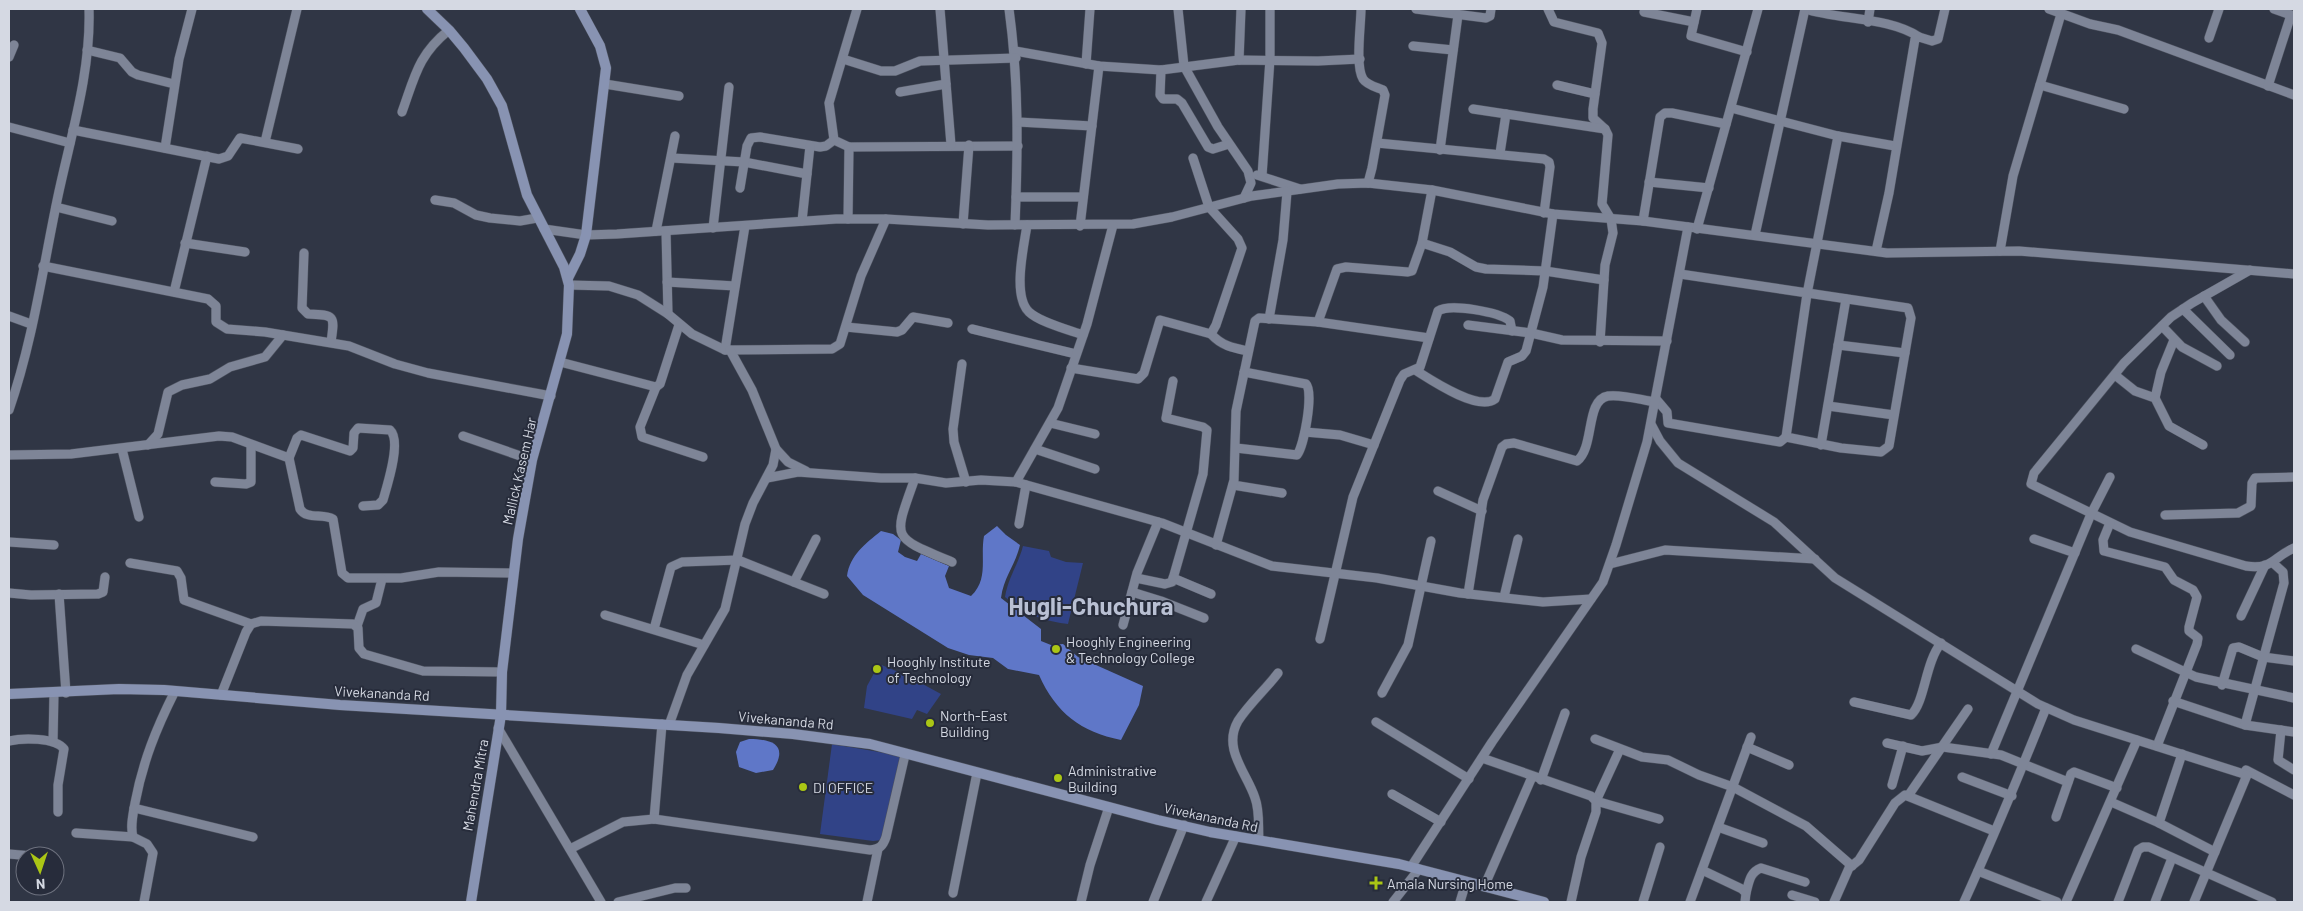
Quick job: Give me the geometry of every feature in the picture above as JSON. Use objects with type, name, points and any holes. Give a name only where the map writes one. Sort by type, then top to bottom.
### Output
[{"type":"street","points":[[9,410],[32,324],[56,206],[74,130],[87,50],[89,9]]},
{"type":"street","points":[[165,148],[174,84],[192,9]]},
{"type":"street","points":[[265,142],[297,9]]},
{"type":"street","points":[[427,9],[449,30],[487,79],[502,106],[527,195],[537,218],[556,250],[569,282]]},
{"type":"street","points":[[569,282],[586,235],[605,84],[604,57],[580,9]]},
{"type":"street","points":[[834,140],[829,102],[857,9]]},
{"type":"street","points":[[940,9],[951,145]]},
{"type":"street","points":[[1009,9],[1015,55],[1018,122],[1014,225]]},
{"type":"street","points":[[1086,64],[1090,9]]},
{"type":"street","points":[[1178,9],[1184,66],[1229,144],[1248,170],[1251,183],[1244,198]]},
{"type":"street","points":[[1239,60],[1241,9]]},
{"type":"street","points":[[1262,176],[1270,59],[1270,9]]},
{"type":"street","points":[[1361,9],[1360,59],[1362,78],[1366,83],[1383,90],[1385,95],[1368,183]]},
{"type":"street","points":[[1416,9],[1486,18],[1490,16],[1492,9]]},
{"type":"street","points":[[1548,9],[1554,22],[1590,29],[1601,37],[1593,118],[1605,128],[1608,142],[1602,204],[1611,219],[1613,233],[1604,280],[1600,342]]},
{"type":"street","points":[[1697,9],[1691,36],[1747,52]]},
{"type":"street","points":[[1393,902],[1482,758],[1603,582],[1642,462],[1680,274],[1692,228],[1709,188],[1758,9]]},
{"type":"street","points":[[1755,236],[1805,9],[1828,16],[1902,28],[1932,41],[1938,39],[1945,9]]},
{"type":"street","points":[[1868,22],[1870,9]]},
{"type":"street","points":[[2049,9],[2090,24],[2118,30],[2294,95]]},
{"type":"street","points":[[2208,38],[2219,9]]},
{"type":"street","points":[[2268,86],[2293,16],[2274,9]]},
{"type":"street","points":[[1644,12],[1694,22]]},
{"type":"street","points":[[2000,251],[2013,176],[2061,14]]},
{"type":"street","points":[[1440,150],[1458,15]]},
{"type":"street","points":[[402,112],[422,58],[434,42],[449,30]]},
{"type":"street","points":[[1876,252],[1889,193],[1895,146],[1915,39],[1919,37]]},
{"type":"street","points":[[9,57],[14,46]]},
{"type":"street","points":[[1413,46],[1453,50]]},
{"type":"street","points":[[87,50],[120,58],[132,72],[138,75],[174,84]]},
{"type":"street","points":[[843,59],[881,71],[895,71],[920,61],[1015,55],[1099,66],[1161,70],[1239,60],[1318,61],[1360,59]]},
{"type":"street","points":[[1080,226],[1099,66]]},
{"type":"street","points":[[1161,70],[1160,95],[1163,99],[1177,99],[1182,103],[1208,147],[1213,149],[1229,144]]},
{"type":"street","points":[[605,84],[679,96]]},
{"type":"street","points":[[900,92],[946,84]]},
{"type":"street","points":[[1557,85],[1595,94]]},
{"type":"street","points":[[2040,85],[2124,109]]},
{"type":"street","points":[[713,228],[729,87]]},
{"type":"street","points":[[1473,108],[1605,128]]},
{"type":"street","points":[[1732,108],[1838,136],[1895,146]]},
{"type":"street","points":[[1643,222],[1660,118],[1665,113],[1726,124]]},
{"type":"street","points":[[1500,153],[1506,114]]},
{"type":"street","points":[[1018,122],[1092,126]]},
{"type":"street","points":[[10,130],[70,143]]},
{"type":"street","points":[[74,130],[224,158],[240,138],[298,149]]},
{"type":"street","points":[[656,231],[675,136]]},
{"type":"street","points":[[1468,594],[1486,487],[1502,448],[1506,444],[1514,443],[1577,460],[1582,457],[1585,449],[1597,403],[1602,398],[1610,396],[1656,400],[1668,412],[1668,423],[1780,442],[1786,437],[1807,294],[1838,136]]},
{"type":"street","points":[[740,188],[749,141],[755,137],[810,146],[826,146],[834,140]]},
{"type":"street","points":[[834,140],[849,147],[1018,146]]},
{"type":"street","points":[[1377,143],[1440,150],[1500,153],[1544,159],[1549,162],[1546,271],[1531,333],[1522,356],[1508,362],[1498,394],[1490,403],[1484,403],[1460,395],[1415,370]]},
{"type":"street","points":[[963,224],[969,145]]},
{"type":"street","points":[[802,221],[810,146]]},
{"type":"street","points":[[848,219],[849,147]]},
{"type":"street","points":[[174,292],[207,156]]},
{"type":"street","points":[[672,158],[744,162],[807,174]]},
{"type":"street","points":[[1194,158],[1208,207],[1238,239],[1242,248],[1216,325],[1211,334]]},
{"type":"street","points":[[1248,170],[1300,188]]},
{"type":"street","points":[[1649,182],[1709,188]]},
{"type":"street","points":[[544,229],[586,235],[848,219],[886,219],[963,224],[1113,225],[1154,221],[1244,198],[1287,192],[1300,188],[1368,183],[1432,190],[1548,214],[1643,222],[1876,252],[2000,251],[2294,274]]},
{"type":"street","points":[[1318,322],[1337,269],[1346,267],[1408,272],[1415,266],[1422,243],[1432,190]]},
{"type":"street","points":[[1269,319],[1283,240],[1287,192]]},
{"type":"street","points":[[1016,197],[1083,197]]},
{"type":"street","points":[[436,200],[454,203],[470,212],[490,218],[520,221],[537,218]]},
{"type":"street","points":[[56,206],[112,221]]},
{"type":"street","points":[[569,282],[621,288],[653,303],[679,325],[728,350],[832,349],[840,344],[861,276],[886,219]]},
{"type":"street","points":[[1027,225],[1019,287],[1026,307],[1036,316],[1083,335]]},
{"type":"street","points":[[1016,482],[1050,423],[1072,368],[1113,225]]},
{"type":"street","points":[[744,226],[728,350],[752,390],[776,449],[788,462],[811,473]]},
{"type":"street","points":[[666,230],[668,314]]},
{"type":"street","points":[[185,243],[245,252]]},
{"type":"street","points":[[1422,243],[1450,252],[1476,267],[1546,271],[1604,280]]},
{"type":"street","points":[[304,253],[302,308],[308,314],[332,317],[334,322],[332,342]]},
{"type":"street","points":[[44,266],[174,292],[213,302],[216,306],[216,322],[222,328],[332,342],[349,346],[395,364],[428,373],[551,396]]},
{"type":"street","points":[[2250,270],[2183,309],[2162,326],[2114,375],[2031,478],[2031,484],[2130,532],[2246,566],[2256,567],[2269,564],[2294,548]]},
{"type":"street","points":[[1680,274],[1908,308],[1911,318],[1889,446],[1886,450],[1881,452],[1822,445],[1786,437]]},
{"type":"street","name":"Mallick Kasem Har","points":[[502,672],[513,573],[532,460],[560,362],[569,320],[569,282]]},
{"type":"street","points":[[667,282],[735,286]]},
{"type":"street","points":[[2204,296],[2221,320],[2245,342]]},
{"type":"street","points":[[1822,445],[1846,299]]},
{"type":"street","points":[[1320,639],[1353,497],[1404,374],[1420,367],[1438,311],[1442,308],[1500,314],[1510,321],[1512,331]]},
{"type":"street","points":[[2183,309],[2230,355]]},
{"type":"street","points":[[9,316],[32,324]]},
{"type":"street","points":[[846,326],[897,332],[902,330],[913,318],[948,323]]},
{"type":"street","points":[[1216,545],[1233,485],[1236,411],[1248,351],[1256,321],[1259,318],[1318,322],[1429,338]]},
{"type":"street","points":[[1072,368],[1138,379],[1144,373],[1160,320],[1211,334],[1227,346],[1248,351]]},
{"type":"street","points":[[1468,324],[1531,333],[1562,340],[1600,342],[1667,341]]},
{"type":"street","points":[[679,325],[660,384],[656,387],[640,427],[642,437],[703,457]]},
{"type":"street","points":[[2162,326],[2182,348],[2217,366]]},
{"type":"street","points":[[972,329],[1076,354]]},
{"type":"street","points":[[147,445],[158,434],[168,392],[182,385],[210,379],[230,367],[265,357],[276,347],[283,335]]},
{"type":"street","points":[[2174,340],[2161,372],[2155,398],[2169,426],[2203,445]]},
{"type":"street","points":[[1838,345],[1905,353]]},
{"type":"street","points":[[560,362],[656,387]]},
{"type":"street","points":[[962,364],[953,429],[954,442],[966,482]]},
{"type":"street","points":[[1236,448],[1297,455],[1303,445],[1305,432],[1309,387],[1306,384],[1244,372]]},
{"type":"street","points":[[2114,375],[2135,392],[2155,398]]},
{"type":"street","points":[[1136,578],[1170,584],[1203,474],[1209,434],[1203,426],[1166,418],[1172,381]]},
{"type":"street","points":[[1828,406],[1894,415]]},
{"type":"street","points":[[1050,423],[1095,434]]},
{"type":"street","points":[[1651,424],[1660,441],[1678,463],[1774,522],[1815,560],[1852,589],[2017,691],[2046,708],[2074,720],[2247,775]]},
{"type":"street","points":[[362,506],[378,505],[383,500],[394,449],[395,436],[390,430],[358,428],[354,433],[353,448],[350,450],[301,435],[297,438],[289,458],[298,503],[302,512],[333,519],[344,577],[401,578],[439,572],[513,573]]},
{"type":"street","points":[[1305,432],[1346,436],[1374,444]]},
{"type":"street","points":[[9,455],[42,456],[227,436],[289,458]]},
{"type":"street","points":[[463,436],[532,460]]},
{"type":"street","points":[[214,482],[246,484],[251,482],[251,445]]},
{"type":"street","points":[[122,448],[139,517]]},
{"type":"street","points":[[654,820],[666,725],[687,675],[726,609],[745,524],[753,503],[773,465],[776,449]]},
{"type":"street","points":[[1035,449],[1095,469]]},
{"type":"street","points":[[767,478],[789,473],[811,473],[916,478],[946,483],[992,480],[1016,482],[1158,522],[1272,566],[1377,578],[1422,588],[1543,602],[1591,599]]},
{"type":"street","points":[[1991,754],[2091,514],[2110,477]]},
{"type":"street","points":[[2165,515],[2238,513],[2251,506],[2252,483],[2255,478],[2294,477]]},
{"type":"street","points":[[916,478],[902,516],[901,533],[909,544],[952,562]]},
{"type":"street","points":[[1019,524],[1026,485]]},
{"type":"street","points":[[1233,485],[1282,493]]},
{"type":"street","points":[[1438,491],[1482,511]]},
{"type":"street","points":[[1123,625],[1136,578],[1158,522]]},
{"type":"street","points":[[2110,523],[2103,540],[2104,551],[2165,567],[2174,580],[2193,590],[2197,597],[2189,630],[2198,638],[2157,746]]},
{"type":"street","points":[[794,582],[816,539]]},
{"type":"street","points":[[1504,597],[1518,539]]},
{"type":"street","points":[[2034,539],[2075,553]]},
{"type":"street","points":[[1382,693],[1405,653],[1422,588],[1431,541]]},
{"type":"street","points":[[9,542],[54,545]]},
{"type":"street","points":[[1610,564],[1665,550],[1815,560]]},
{"type":"street","points":[[654,629],[671,567],[682,562],[738,560],[824,594]]},
{"type":"street","points":[[130,563],[177,571],[181,578],[184,600],[251,624],[276,620],[344,622],[357,626]]},
{"type":"street","points":[[2241,616],[2269,564]]},
{"type":"street","points":[[2245,725],[2285,577],[2283,572],[2269,564]]},
{"type":"street","points":[[9,594],[31,596],[101,593],[104,590],[105,577]]},
{"type":"street","points":[[382,578],[376,604],[363,609],[357,626],[359,648],[364,654],[422,671],[502,672]]},
{"type":"street","points":[[1173,578],[1210,594]]},
{"type":"street","points":[[1132,592],[1204,618]]},
{"type":"street","points":[[59,594],[66,693]]},
{"type":"street","points":[[605,615],[704,645]]},
{"type":"street","points":[[220,695],[251,624]]},
{"type":"street","points":[[1854,702],[1911,715],[1917,707],[1931,657],[1941,643]]},
{"type":"street","points":[[2222,685],[2233,648],[2238,647],[2263,657],[2294,661]]},
{"type":"street","points":[[2136,649],[2186,673],[2222,685],[2294,698]]},
{"type":"street","name":"Mahendra Mitra","points":[[471,902],[501,715],[502,672]]},
{"type":"street","points":[[1259,840],[1257,805],[1252,789],[1238,766],[1234,745],[1235,734],[1238,722],[1278,673]]},
{"type":"street","name":"Vivekananda Rd","points":[[9,694],[66,693],[139,688],[838,739],[870,744],[905,755],[1184,826],[1415,868],[1544,902]]},
{"type":"street","points":[[134,837],[132,832],[134,808],[149,746],[174,691]]},
{"type":"street","points":[[53,742],[54,693]]},
{"type":"street","points":[[2173,701],[2245,725],[2294,732]]},
{"type":"street","points":[[1964,902],[1994,831],[2012,796],[2046,708]]},
{"type":"street","points":[[1908,796],[1968,709]]},
{"type":"street","points":[[1484,887],[1537,779],[1565,713]]},
{"type":"street","points":[[1376,722],[1469,779]]},
{"type":"street","points":[[498,728],[601,902]]},
{"type":"street","points":[[2281,730],[2278,760],[2294,770]]},
{"type":"street","points":[[1690,902],[1751,737]]},
{"type":"street","points":[[9,741],[31,739],[53,742],[62,746],[64,753],[59,776],[58,812]]},
{"type":"street","points":[[1595,739],[1642,757],[1668,760],[1699,775],[1733,787],[1806,826],[1852,866]]},
{"type":"street","points":[[2066,902],[2137,740]]},
{"type":"street","points":[[1887,743],[1922,751],[1943,747],[1991,754],[2024,763],[2068,782]]},
{"type":"street","points":[[1748,746],[1789,764]]},
{"type":"street","points":[[1892,786],[1903,746]]},
{"type":"street","points":[[1571,902],[1581,857],[1596,812],[1596,800],[1620,748]]},
{"type":"street","points":[[2159,823],[2182,754]]},
{"type":"street","points":[[570,849],[623,822],[654,820],[870,850],[878,849],[883,845],[886,837],[905,755]]},
{"type":"street","points":[[1482,758],[1537,779],[1591,796],[1596,800],[1659,819]]},
{"type":"street","points":[[2194,902],[2247,775],[2246,770],[2294,795]]},
{"type":"street","points":[[2056,817],[2068,782],[2074,772],[2117,788]]},
{"type":"street","points":[[953,893],[977,773]]},
{"type":"street","points":[[1962,777],[2012,796]]},
{"type":"street","points":[[1392,794],[1441,822]]},
{"type":"street","points":[[1834,902],[1852,866],[1859,860],[1899,797],[1908,796],[1994,831]]},
{"type":"street","points":[[2111,802],[2159,823],[2215,852]]},
{"type":"street","points":[[1081,902],[1090,865],[1109,807]]},
{"type":"street","points":[[134,808],[253,837]]},
{"type":"street","points":[[1153,902],[1184,826]]},
{"type":"street","points":[[1718,828],[1763,843]]},
{"type":"street","points":[[76,832],[134,837],[146,844],[153,853],[144,902]]},
{"type":"street","points":[[1206,902],[1236,836]]},
{"type":"street","points":[[1643,902],[1660,847]]},
{"type":"street","points":[[2118,902],[2138,850],[2142,847],[2172,858],[2206,874],[2250,898],[2272,902]]},
{"type":"street","points":[[867,902],[878,849]]},
{"type":"street","points":[[2155,902],[2172,858]]},
{"type":"street","points":[[1745,898],[1751,876],[1755,870],[1761,868],[1805,882]]},
{"type":"street","points":[[1702,870],[1742,889],[1745,898]]},
{"type":"street","points":[[1978,871],[2057,902]]},
{"type":"street","points":[[1460,902],[1466,882]]},
{"type":"street","points":[[618,902],[675,888],[686,888]]},
{"type":"street","points":[[1792,895],[1815,902]]},
{"type":"shaded area","points":[[997,526],[1020,545],[1002,590],[1001,598],[1041,629],[1041,641],[1051,645],[1063,644],[1078,657],[1143,686],[1139,705],[1121,740],[1094,732],[1071,719],[1053,700],[1039,675],[1008,669],[993,658],[969,655],[948,648],[863,595],[847,576],[855,556],[864,545],[881,531],[893,534],[901,540],[898,552],[905,557],[917,561],[921,554],[949,566],[945,576],[949,588],[971,596],[977,589],[982,575],[984,536]]},
{"type":"shaded area","points":[[1023,546],[1049,551],[1051,557],[1066,562],[1083,563],[1068,624],[1034,616],[1019,608],[1005,597]]},
{"type":"shaded area","points":[[879,664],[906,675],[941,694],[927,714],[917,710],[912,719],[864,708],[867,686]]},
{"type":"shaded area","points":[[749,739],[765,740],[776,745],[779,749],[779,755],[773,770],[756,773],[739,767],[736,752],[740,742]]},
{"type":"shaded area","points":[[832,744],[903,756],[882,840],[873,841],[820,834]]},
{"type":"place","name":"Hooghly Engineering & Technology College","points":[[1056,649]]},
{"type":"place","name":"Hooghly Institute of Technology","points":[[877,669]]},
{"type":"place","name":"North-East Building","points":[[930,723]]},
{"type":"place","name":"Administrative Building","points":[[1058,778]]},
{"type":"place","name":"DI OFFICE","points":[[803,787]]},
{"type":"place","name":"Amala Nursing Home","points":[[1376,883]]},
{"type":"district","name":"Hugli-Chuchura","points":[[1091,605]]}]
